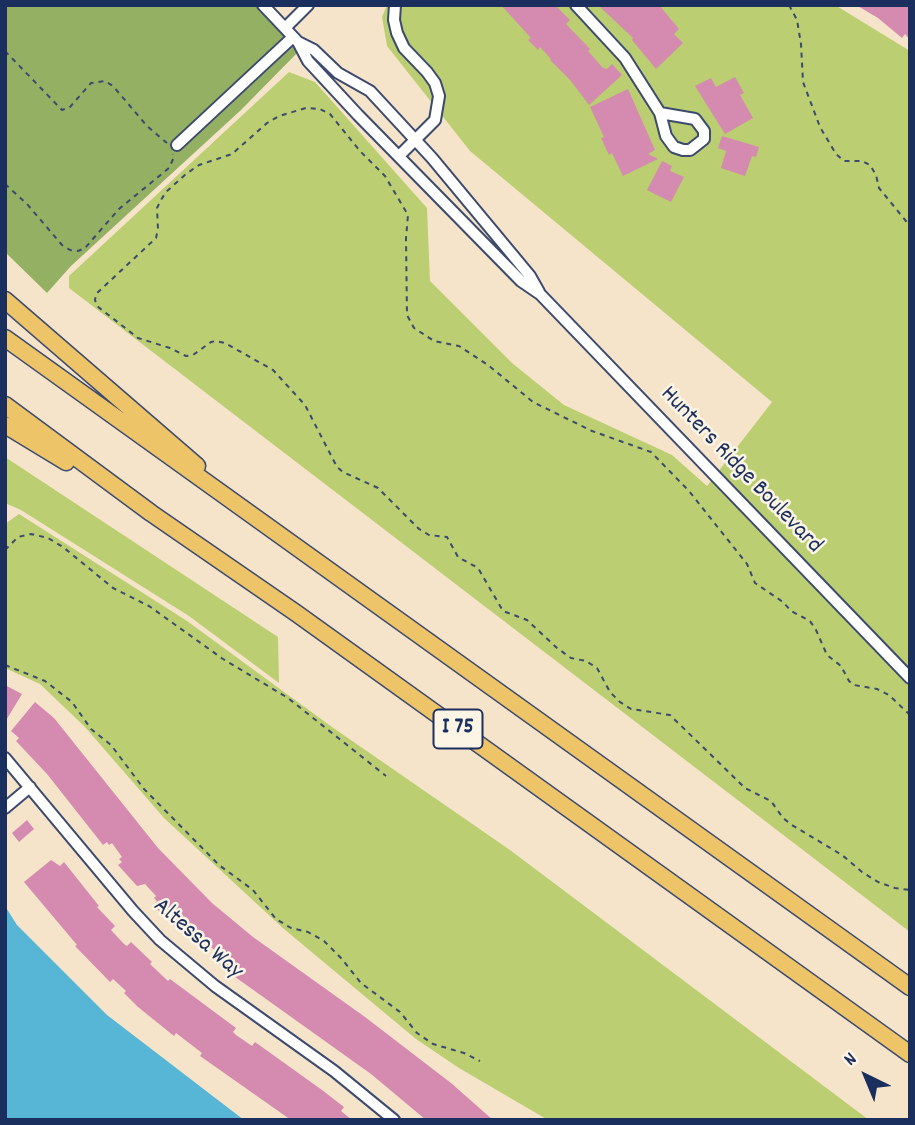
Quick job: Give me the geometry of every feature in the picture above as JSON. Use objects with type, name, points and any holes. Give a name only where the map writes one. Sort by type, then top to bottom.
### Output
[{"type":"highway","points":[[5,300],[193,462],[244,511]]},
{"type":"highway","name":"I 75","points":[[5,338],[910,987]]},
{"type":"highway","name":"I 75","points":[[5,405],[151,513],[308,621],[910,1054]]},
{"type":"highway","points":[[5,425],[151,513]]},
{"type":"street","name":"Hunters Ridge Boulevard","points":[[263,5],[296,40],[308,61],[399,156],[521,281],[540,294],[910,678]]},
{"type":"street","points":[[285,28],[309,5]]},
{"type":"street","points":[[395,5],[394,20],[404,48],[427,72],[435,83],[439,96],[435,120],[399,156]]},
{"type":"street","points":[[576,5],[625,58],[660,113]]},
{"type":"street","name":"Hunters Ridge Boulevard","points":[[296,40],[314,50],[338,73],[370,91],[530,275],[540,294]]},
{"type":"street","points":[[173,147],[296,40]]},
{"type":"street","name":"Altessa Way","points":[[5,758],[160,940],[215,986],[334,1071],[394,1120]]},
{"type":"street","points":[[5,808],[30,788]]},
{"type":"path","points":[[789,5],[797,20],[802,44],[803,82],[820,127],[836,154],[844,160],[862,161],[870,165],[879,188],[910,226]]},
{"type":"path","points":[[5,51],[62,110],[75,102],[92,83],[105,81],[113,86],[136,115],[173,147],[174,157],[169,168],[119,209],[85,248],[78,251],[62,245],[27,204],[5,184]]},
{"type":"path","points":[[910,715],[889,695],[877,689],[854,685],[849,681],[841,666],[827,655],[810,621],[791,611],[783,602],[755,583],[747,564],[689,491],[651,453],[592,431],[533,402],[488,365],[459,346],[434,341],[414,328],[407,315],[405,238],[408,215],[385,176],[360,151],[330,114],[320,109],[306,108],[286,113],[267,123],[232,154],[200,165],[186,174],[160,200],[157,208],[156,239],[96,294],[97,306],[138,338],[186,356],[193,355],[205,345],[216,341],[225,343],[273,370],[305,405],[337,467],[378,488],[419,529],[429,535],[447,537],[458,557],[478,568],[503,611],[527,620],[571,658],[586,661],[597,668],[610,692],[631,709],[670,715],[746,788],[771,801],[783,818],[792,825],[842,855],[878,882],[910,890]]},
{"type":"path","points":[[5,550],[18,537],[31,534],[55,542],[113,588],[149,606],[223,659],[288,698],[386,776]]},
{"type":"path","points":[[5,665],[45,681],[72,702],[91,730],[111,745],[144,789],[219,865],[253,890],[276,919],[324,941],[361,984],[400,1012],[417,1033],[433,1044],[480,1061]]},
{"type":"green space","points":[[5,5],[258,5],[300,50],[241,110],[71,266],[47,293],[5,252]]},
{"type":"green space","points":[[387,5],[835,5],[910,51],[910,932],[69,288],[69,276],[289,72],[315,82],[427,208],[430,281],[512,363],[564,405],[672,455],[707,486],[772,402],[470,151],[387,46],[382,17]]},
{"type":"green space","points":[[5,457],[278,637],[279,683],[189,616],[21,510],[5,503]]},
{"type":"green space","points":[[19,514],[187,621],[332,727],[510,850],[869,1120],[548,1120],[459,1068],[416,1039],[284,929],[164,818],[85,727],[40,684],[5,668],[5,524]]},
{"type":"water","points":[[5,906],[17,925],[107,1015],[244,1120],[5,1120]]},
{"type":"building","points":[[501,5],[555,5],[570,20],[566,24],[590,49],[588,51],[603,68],[607,69],[612,64],[622,75],[589,105],[540,47],[538,50],[528,40],[531,38]]},
{"type":"building","points":[[598,5],[659,5],[679,29],[674,34],[683,43],[656,69],[633,38]]},
{"type":"building","points":[[856,5],[910,5],[910,40],[905,34],[902,38],[878,18]]},
{"type":"building","points":[[735,77],[744,93],[740,95],[753,118],[725,134],[695,86],[711,78],[716,87]]},
{"type":"building","points":[[628,89],[655,150],[648,154],[658,159],[623,176],[612,153],[609,155],[590,107]]},
{"type":"building","points":[[722,136],[759,147],[756,157],[752,156],[745,176],[721,168],[726,151],[718,148]]},
{"type":"building","points":[[662,161],[672,166],[670,171],[684,177],[671,202],[647,190]]},
{"type":"building","points":[[5,685],[22,694],[5,722]]},
{"type":"building","points":[[35,702],[54,718],[158,848],[212,903],[253,937],[451,1083],[493,1120],[426,1120],[371,1074],[231,974],[217,962],[220,958],[216,955],[218,953],[206,943],[199,947],[188,938],[191,934],[180,924],[176,928],[153,905],[157,901],[154,898],[156,896],[145,884],[137,886],[118,865],[122,862],[119,859],[122,857],[112,843],[103,845],[47,774],[16,741],[19,738],[11,731]]},
{"type":"building","points":[[27,820],[34,829],[19,842],[12,833]]},
{"type":"building","points":[[51,860],[60,866],[64,862],[99,906],[97,907],[115,926],[111,930],[124,944],[127,946],[131,942],[168,981],[170,979],[236,1028],[233,1032],[236,1035],[252,1046],[255,1042],[322,1090],[344,1107],[341,1111],[352,1120],[291,1120],[200,1056],[202,1053],[176,1033],[174,1036],[138,1007],[124,993],[126,991],[113,979],[110,982],[75,946],[77,945],[24,882]]}]
